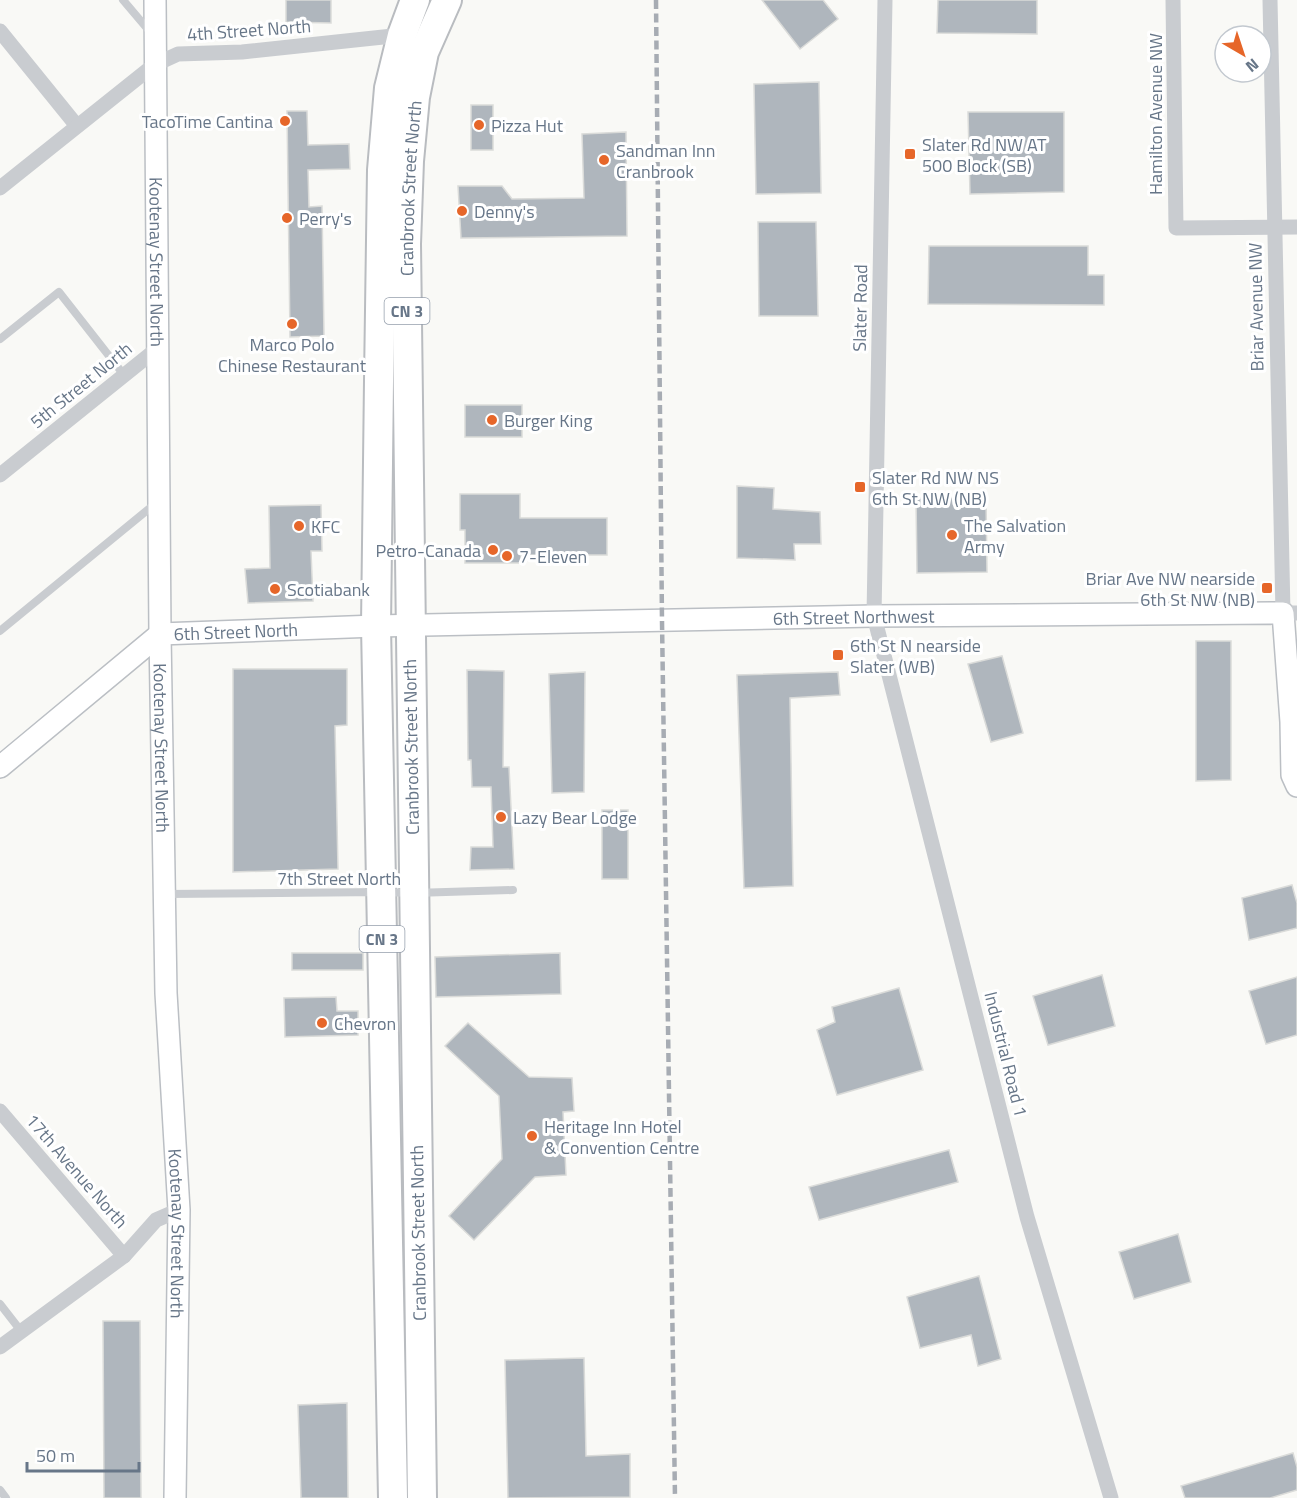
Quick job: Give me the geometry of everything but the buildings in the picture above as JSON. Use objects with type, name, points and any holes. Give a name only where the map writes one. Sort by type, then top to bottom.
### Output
[{"type":"highway","name":"Cranbrook Street North","points":[[393,1498],[376,626],[382,170],[389,88],[402,35],[414,0]]},
{"type":"highway","name":"Cranbrook Street North","points":[[422,1498],[406,244],[409,161],[415,97],[424,52],[446,1]]},
{"type":"street","name":"Kootenay Street North","points":[[155,0],[160,634],[166,993],[179,1210],[175,1498]]},
{"type":"street","name":"Slater Road","points":[[874,616],[885,0]]},
{"type":"street","name":"Hamilton Avenue NW","points":[[1173,0],[1176,228],[1274,227]]},
{"type":"street","name":"Briar Avenue NW","points":[[1270,0],[1274,227],[1290,613]]},
{"type":"street","points":[[0,31],[77,126]]},
{"type":"street","name":"4th Street North","points":[[0,188],[154,65],[178,54],[242,52],[402,35]]},
{"type":"street","points":[[1274,227],[1297,227]]},
{"type":"street","name":"5th Street North","points":[[0,475],[158,348]]},
{"type":"street","name":"6th Street Northwest","points":[[410,626],[874,616],[1290,613]]},
{"type":"street","points":[[1290,613],[1292,775],[1297,786]]},
{"type":"street","name":"Industrial Road 1","points":[[874,616],[1027,1217],[1111,1498]]},
{"type":"street","name":"6th Street North","points":[[0,766],[160,634],[410,626]]},
{"type":"street","name":"17th Avenue North","points":[[0,1111],[124,1256]]},
{"type":"street","points":[[0,1347],[124,1256],[156,1220],[179,1210]]},
{"type":"lane","points":[[123,0],[156,40]]},
{"type":"lane","points":[[0,339],[59,292],[124,375]]},
{"type":"lane","points":[[0,631],[159,501]]},
{"type":"lane","name":"7th Street North","points":[[165,894],[414,893],[513,890]]},
{"type":"lane","points":[[0,1304],[21,1330]]},
{"type":"lane","points":[[0,1490],[6,1498]]},
{"type":"railway","points":[[656,0],[662,621],[675,1498]]},
{"type":"place","name":"TacoTime Cantina","points":[[285,121]]},
{"type":"place","name":"Pizza Hut","points":[[479,125]]},
{"type":"place","name":"Slater Rd NW AT 500 Block (SB)","points":[[910,154]]},
{"type":"place","name":"Sandman Inn Cranbrook","points":[[604,160]]},
{"type":"place","name":"Denny's","points":[[462,211]]},
{"type":"place","name":"Perry's","points":[[287,218]]},
{"type":"place","name":"Marco Polo Chinese Restaurant","points":[[292,324]]},
{"type":"place","name":"Burger King","points":[[492,420]]},
{"type":"place","name":"Slater Rd NW NS 6th St NW (NB)","points":[[860,487]]},
{"type":"place","name":"KFC","points":[[299,526]]},
{"type":"place","name":"The Salvation Army","points":[[952,535]]},
{"type":"place","name":"Petro-Canada","points":[[493,550]]},
{"type":"place","name":"7-Eleven","points":[[507,556]]},
{"type":"place","name":"Briar Ave NW nearside 6th St NW (NB)","points":[[1267,588]]},
{"type":"place","name":"Scotiabank","points":[[275,589]]},
{"type":"place","name":"6th St N nearside Slater (WB)","points":[[838,655]]},
{"type":"place","name":"Lazy Bear Lodge","points":[[501,817]]},
{"type":"place","name":"Chevron","points":[[322,1023]]},
{"type":"place","name":"Heritage Inn Hotel & Convention Centre","points":[[532,1136]]}]
